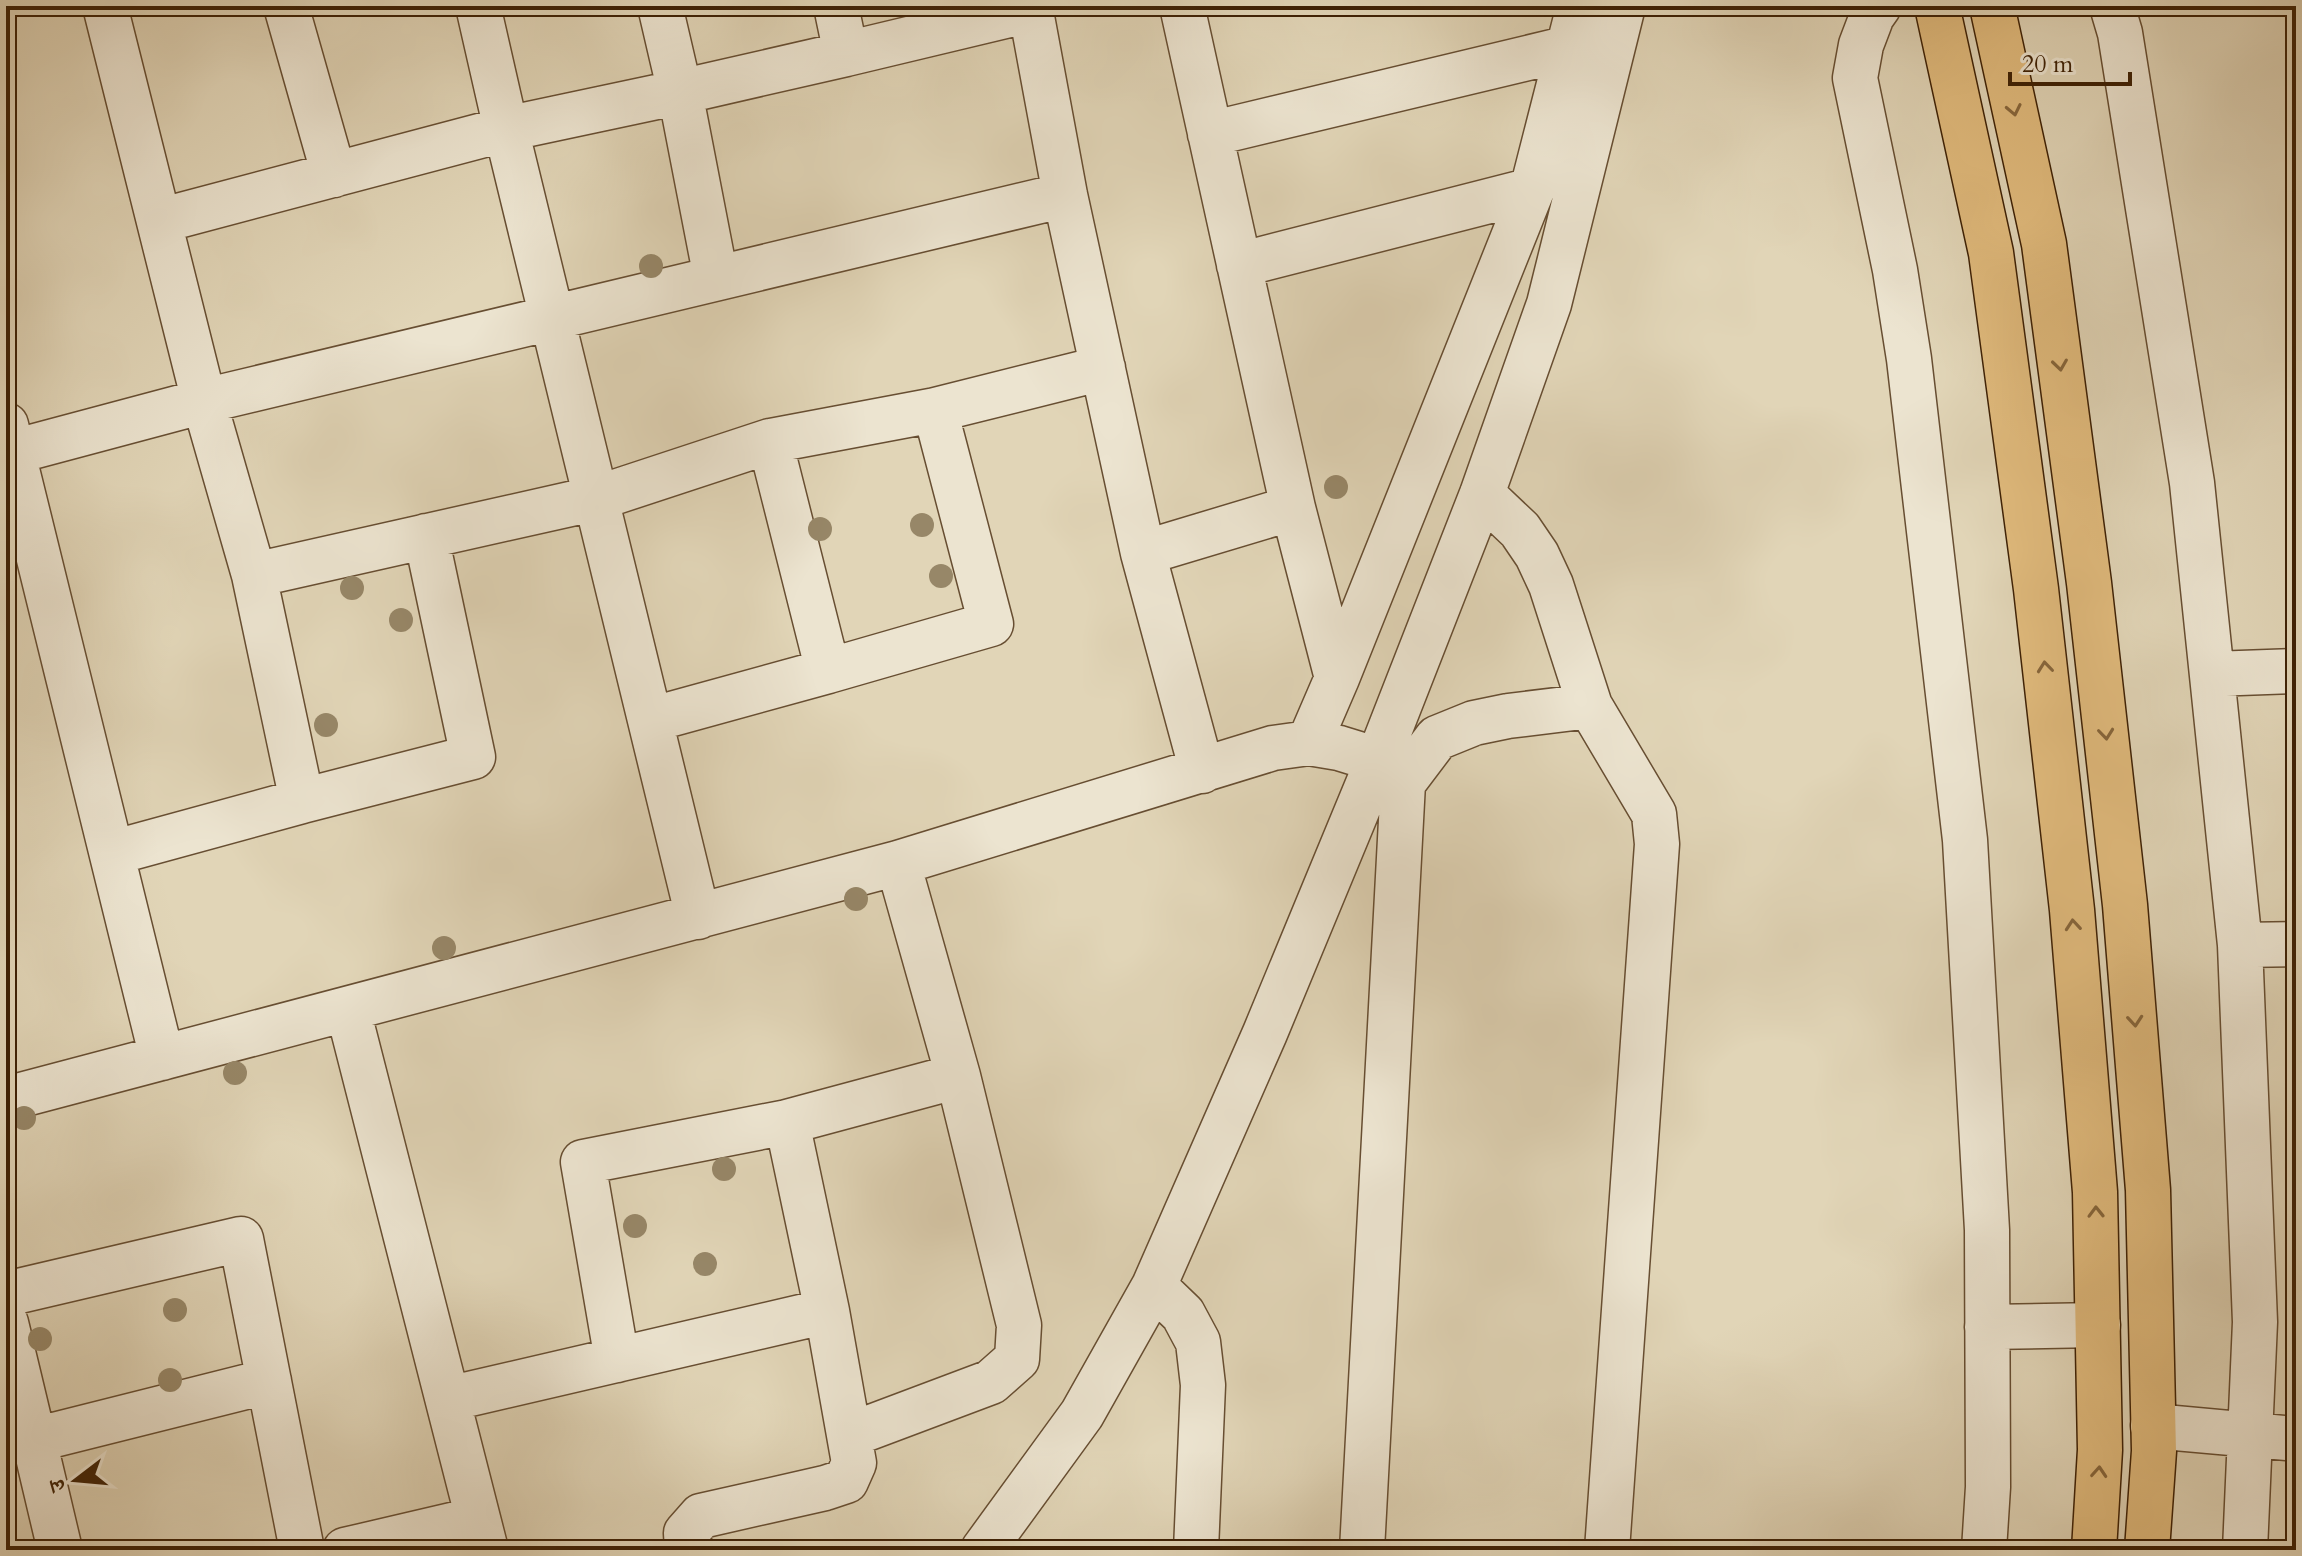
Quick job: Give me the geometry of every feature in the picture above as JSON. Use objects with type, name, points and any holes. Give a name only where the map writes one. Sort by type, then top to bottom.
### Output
[{"type":"main road","points":[[1937,6],[1991,253],[2036,589],[2077,970],[2095,1192],[2100,1450],[2094,1550]]},
{"type":"main road","points":[[1992,6],[2044,244],[2089,583],[2130,967],[2148,1190],[2153,1426],[2147,1550]]},
{"type":"main road","points":[[2077,970],[2130,967]]},
{"type":"street","points":[[105,6],[204,401],[254,575],[302,801]]},
{"type":"street","points":[[286,6],[334,175]]},
{"type":"street","points":[[478,6],[698,917]]},
{"type":"street","points":[[660,6],[716,278]]},
{"type":"street","points":[[836,6],[846,54]]},
{"type":"street","points":[[1182,6],[1293,508],[1337,678]]},
{"type":"street","points":[[1309,743],[1532,190],[1579,6]]},
{"type":"street","points":[[1002,1540],[1082,1414],[1154,1286],[1265,1033],[1390,772],[1549,304],[1623,6]]},
{"type":"street","points":[[1879,6],[1861,45],[1855,78],[1895,270],[1909,359],[1965,840],[1987,1230],[1988,1487],[1984,1550]]},
{"type":"street","points":[[2112,6],[2120,33],[2192,483],[2240,945],[2255,1322],[2245,1550]]},
{"type":"street","points":[[159,221],[506,129],[846,54],[1030,8],[1065,195],[1143,553],[1202,771]]},
{"type":"street","points":[[1210,134],[1569,48]]},
{"type":"street","points":[[1239,265],[1532,190]]},
{"type":"street","points":[[162,1058],[112,853],[16,505],[9,439],[204,401],[1065,195]]},
{"type":"street","points":[[254,575],[597,498],[770,441],[935,410],[1103,368]]},
{"type":"street","points":[[650,720],[991,624],[935,410]]},
{"type":"street","points":[[770,441],[828,671]]},
{"type":"street","points":[[1482,494],[1520,530],[1537,555],[1551,585],[1590,706],[1654,814],[1657,844],[1607,1550]]},
{"type":"street","points":[[1143,553],[1293,508]]},
{"type":"street","points":[[112,853],[473,757],[426,536]]},
{"type":"street","points":[[2212,674],[2296,671]]},
{"type":"street","points":[[1390,772],[1437,738],[1474,723],[1590,706]]},
{"type":"street","points":[[6,1099],[898,863],[1273,748],[1309,743],[1339,748],[1390,772]]},
{"type":"street","points":[[1362,1550],[1390,772]]},
{"type":"street","points":[[850,1435],[991,1382],[1017,1359],[1019,1325],[958,1076],[898,863]]},
{"type":"street","points":[[2240,945],[2296,944]]},
{"type":"street","points":[[345,1550],[482,1535],[348,1010]]},
{"type":"street","points":[[617,1360],[583,1162],[787,1122],[958,1076]]},
{"type":"street","points":[[687,1550],[686,1533],[701,1516],[846,1481],[854,1463],[827,1311],[787,1122]]},
{"type":"street","points":[[6,1294],[241,1239],[302,1550]]},
{"type":"street","points":[[1154,1286],[1183,1314],[1198,1342],[1203,1385],[1196,1550]]},
{"type":"street","points":[[448,1399],[827,1311]]},
{"type":"street","points":[[6,1323],[60,1550]]},
{"type":"street","points":[[1987,1327],[2098,1325]]},
{"type":"street","points":[[34,1440],[269,1381]]},
{"type":"street","points":[[2153,1426],[2296,1439]]}]
